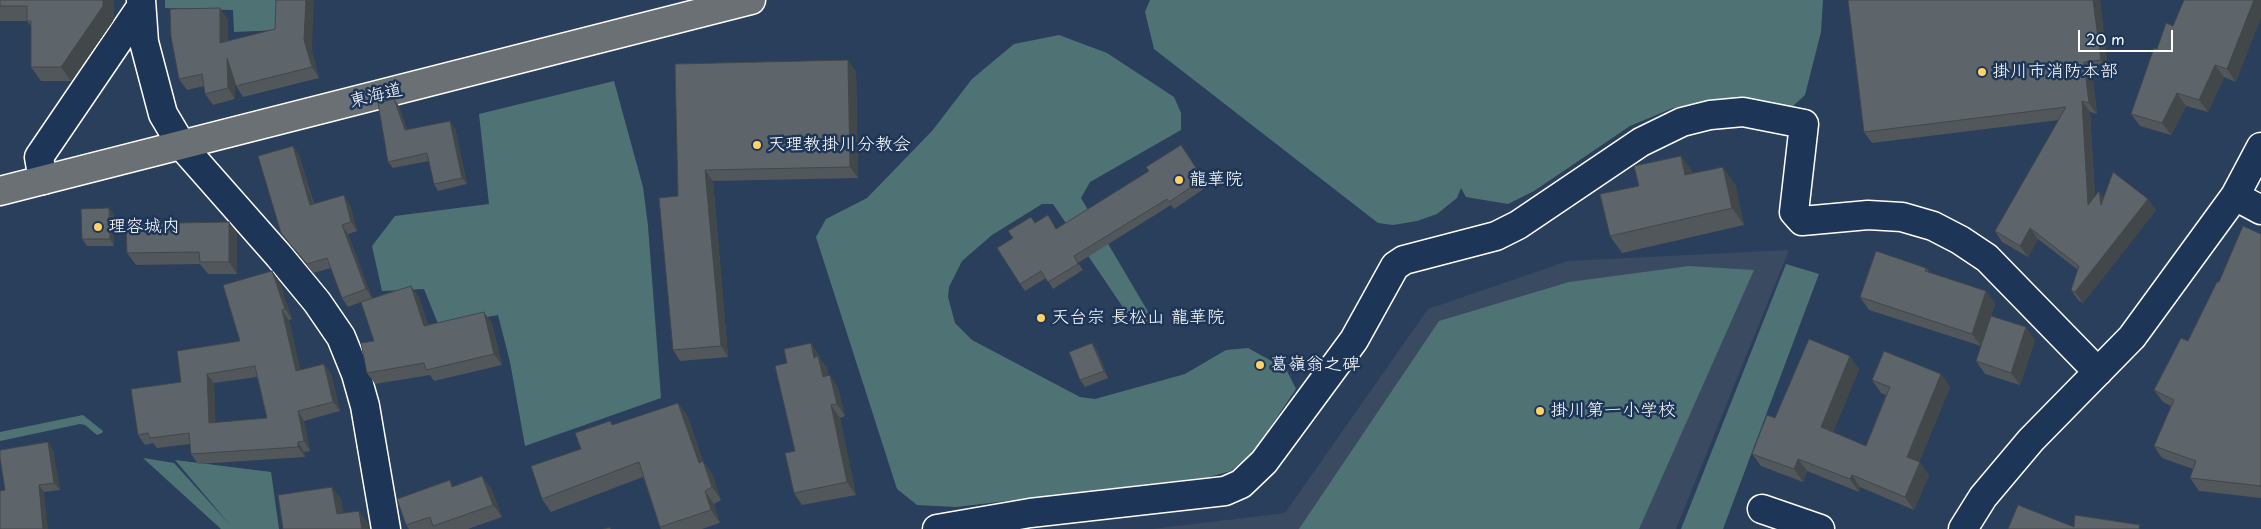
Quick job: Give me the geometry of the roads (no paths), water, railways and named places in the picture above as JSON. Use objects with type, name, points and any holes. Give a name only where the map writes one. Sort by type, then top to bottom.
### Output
[{"type":"main road","name":"東海道","points":[[0,191],[751,0]]},
{"type":"street","points":[[141,4],[144,42],[164,114],[182,146],[317,302],[341,337],[356,374],[365,406],[386,529]]},
{"type":"street","points":[[43,180],[39,157],[141,4]]},
{"type":"street","points":[[937,529],[1030,513],[1225,492],[1241,484],[1264,462],[1354,340],[1395,266],[1404,260],[1496,236],[1518,225],[1642,142],[1682,122],[1710,115],[1743,112],[1804,124],[1794,212],[1802,221],[1868,215],[1902,217],[1933,226],[1987,258],[2098,372]]},
{"type":"street","points":[[1963,529],[1983,497],[2031,440],[2132,337],[2235,196],[2261,147]]},
{"type":"street","points":[[2235,196],[2261,210]]},
{"type":"street","points":[[1762,509],[1820,529]]},
{"type":"place","name":"掛川市消防本部","points":[[1982,72]]},
{"type":"place","name":"天理教掛川分教会","points":[[757,145]]},
{"type":"place","name":"龍華院","points":[[1179,180]]},
{"type":"place","name":"理容城内","points":[[98,227]]},
{"type":"place","name":"天台宗 長松山 龍華院","points":[[1041,318]]},
{"type":"place","name":"葛嶺翁之碑","points":[[1260,365]]},
{"type":"place","name":"掛川第一小学校","points":[[1540,411]]}]
